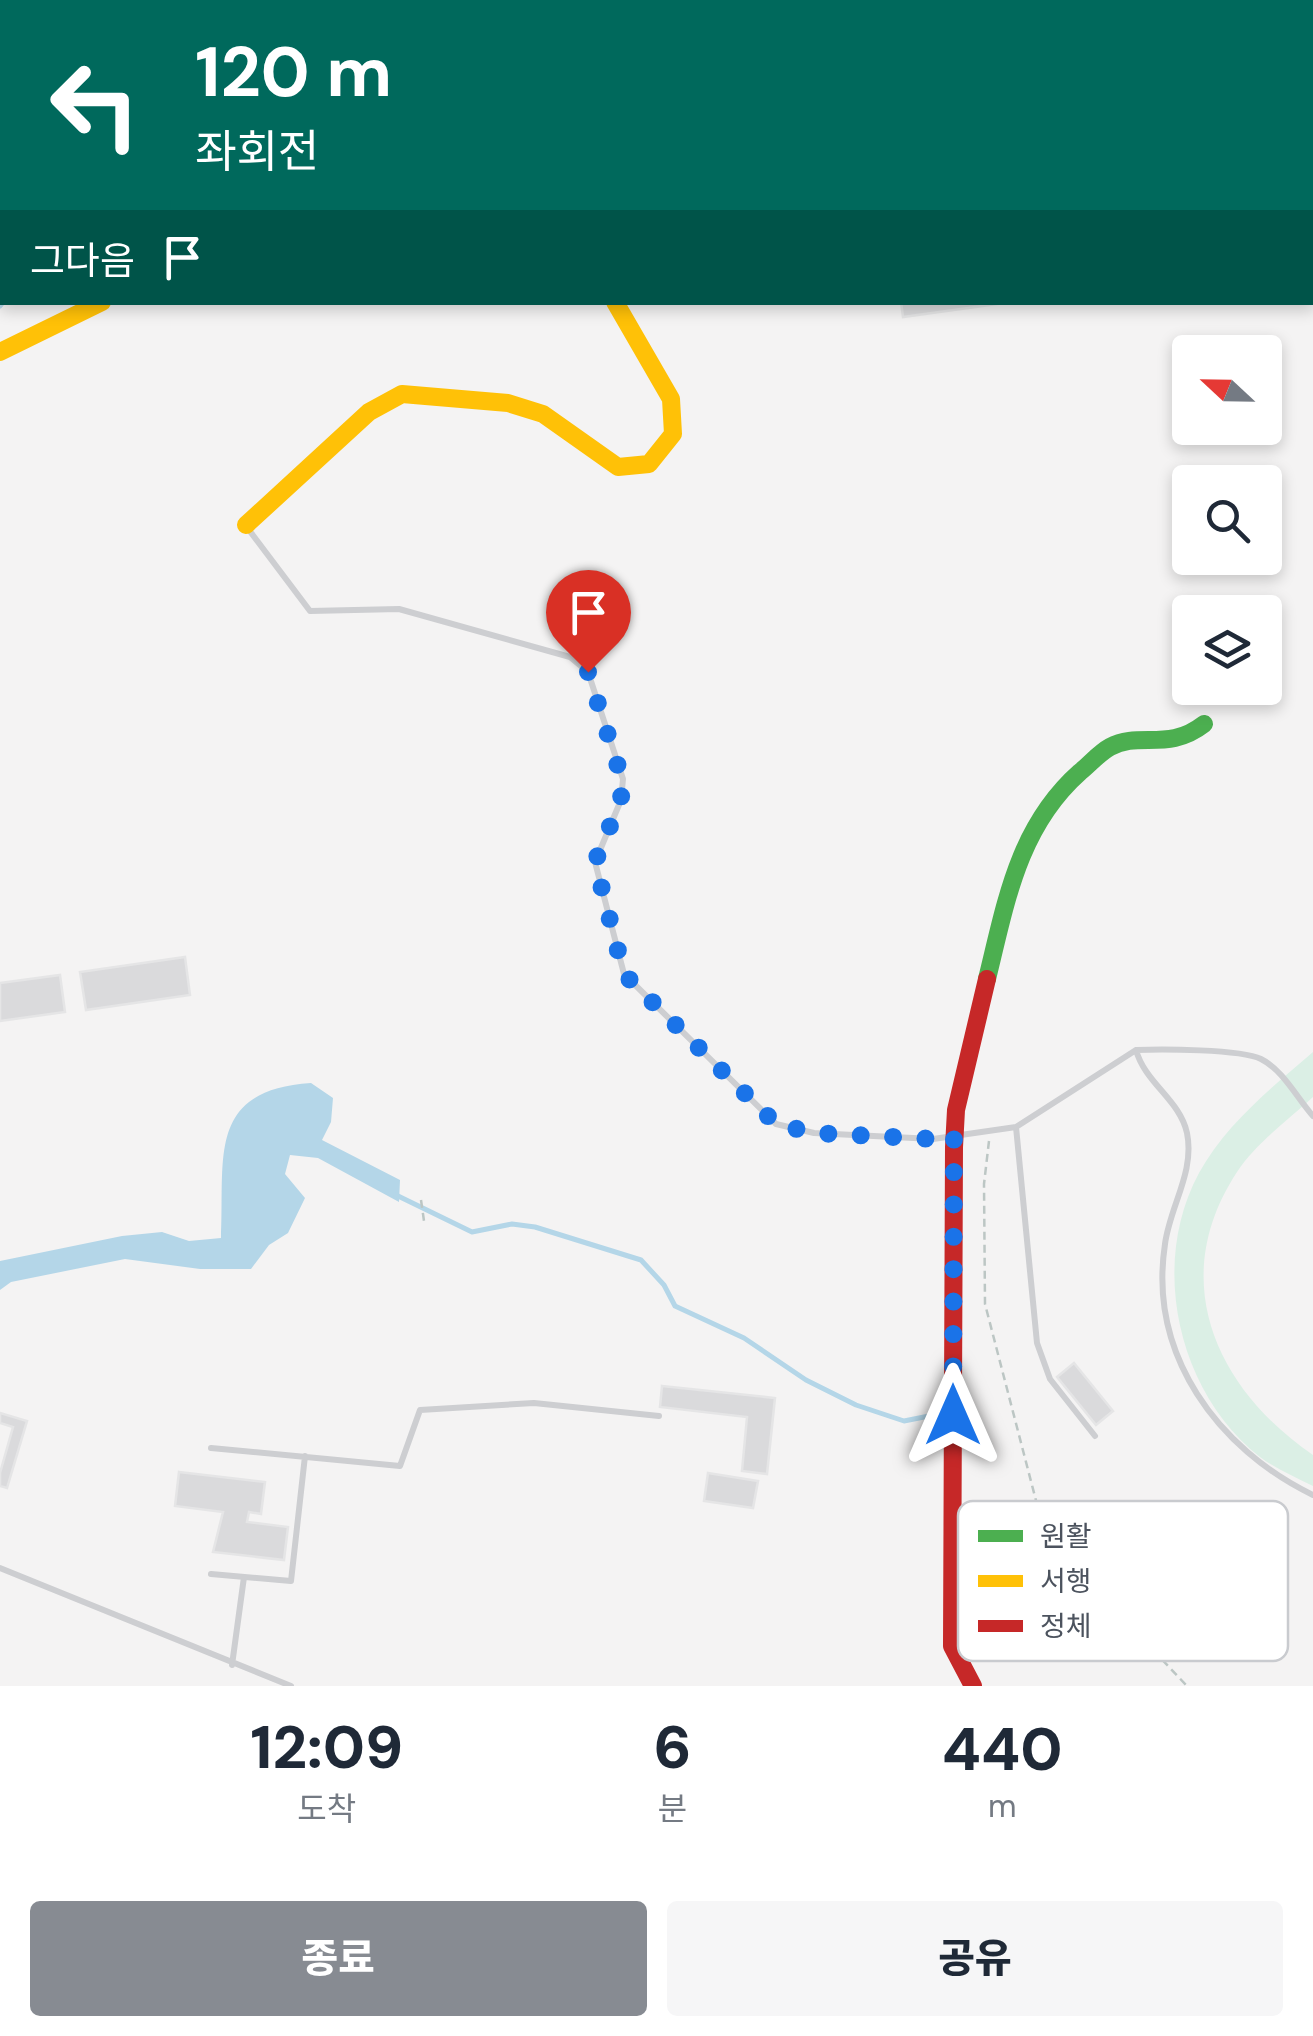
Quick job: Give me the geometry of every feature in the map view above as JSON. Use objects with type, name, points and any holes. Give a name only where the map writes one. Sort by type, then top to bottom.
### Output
[{"type":"main road","points":[[0,352],[96,305]]},
{"type":"main road","points":[[246,525],[369,412],[402,394],[508,403],[543,414],[618,467],[650,464],[673,434],[672,399],[616,305]]},
{"type":"main road","points":[[958,1657],[952,1646],[954,1136],[956,1110],[1011,880],[1031,828],[1067,784],[1111,746],[1185,740],[1204,724]]},
{"type":"main road","points":[[960,1661],[973,1686]]},
{"type":"lane","points":[[246,525],[310,611],[400,609],[556,653],[588,672],[622,779],[621,800],[595,862],[624,974],[776,1124],[814,1133],[933,1139],[1016,1126],[1136,1050],[1256,1057],[1283,1078],[1313,1116]]},
{"type":"lane","points":[[1136,1050],[1142,1070],[1174,1106],[1187,1129],[1190,1159],[1164,1247],[1170,1322],[1184,1374],[1213,1420],[1236,1446],[1256,1463],[1313,1495]]},
{"type":"lane","points":[[1016,1126],[1037,1343],[1050,1379],[1094,1436]]},
{"type":"lane","points":[[212,1448],[400,1466],[420,1410],[534,1402],[660,1416]]},
{"type":"lane","points":[[211,1574],[291,1581],[306,1456]]},
{"type":"lane","points":[[0,1568],[291,1686]]},
{"type":"lane","points":[[232,1665],[244,1576]]},
{"type":"path","points":[[990,1130],[984,1184],[985,1304],[1036,1501]]},
{"type":"path","points":[[421,1200],[424,1222]]},
{"type":"path","points":[[1163,1661],[1187,1686]]},
{"type":"green space","points":[[1313,1052],[1313,1097],[1245,1161],[1216,1212],[1205,1252],[1204,1292],[1212,1329],[1228,1365],[1250,1398],[1313,1455],[1313,1486],[1260,1457],[1232,1430],[1209,1399],[1191,1363],[1180,1326],[1175,1286],[1176,1247],[1184,1209],[1199,1173],[1236,1123]]},
{"type":"water","points":[[311,1083],[333,1098],[331,1122],[322,1140],[400,1180],[399,1202],[318,1158],[290,1155],[285,1174],[305,1198],[288,1233],[269,1245],[251,1269],[200,1269],[125,1259],[11,1282],[0,1290],[0,1261],[122,1236],[162,1232],[189,1241],[221,1238],[224,1156],[237,1114],[253,1099],[277,1088]]},
{"type":"building","points":[[901,305],[990,305],[903,317]]},
{"type":"building","points":[[185,957],[190,995],[86,1010],[80,972]]},
{"type":"building","points":[[60,975],[65,1012],[0,1021],[0,983]]},
{"type":"building","points":[[1074,1363],[1113,1411],[1096,1425],[1057,1377]]},
{"type":"building","points":[[662,1386],[775,1398],[767,1474],[742,1471],[747,1417],[660,1407]]},
{"type":"building","points":[[0,1413],[27,1421],[7,1488],[0,1486],[0,1473],[13,1427],[0,1423]]},
{"type":"building","points":[[179,1472],[265,1482],[261,1514],[249,1512],[247,1522],[288,1527],[284,1560],[213,1552],[223,1512],[175,1506]]},
{"type":"building","points":[[708,1473],[758,1481],[753,1508],[704,1501]]},
{"type":"waterway","points":[[396,1195],[472,1232],[512,1224],[535,1227],[641,1260],[664,1285],[675,1306],[744,1338],[806,1380],[856,1405],[904,1421],[929,1416]]},
{"type":"traffic: fast","points":[[987,979],[1017,867],[1028,841],[1059,794],[1110,747],[1178,737],[1204,724]]},
{"type":"traffic: slow","points":[[0,352],[96,305]]},
{"type":"traffic: slow","points":[[246,525],[369,412],[402,394],[508,403],[543,414],[618,467],[649,464],[673,434],[671,399],[617,305]]},
{"type":"traffic: jam","points":[[958,1657],[952,1646],[954,1147],[956,1110],[987,979]]},
{"type":"traffic: jam","points":[[960,1661],[973,1686]]},
{"type":"route","points":[[588,672],[622,779],[621,800],[595,862],[624,974],[776,1124],[814,1133],[933,1139],[954,1136],[953,1415]]}]
